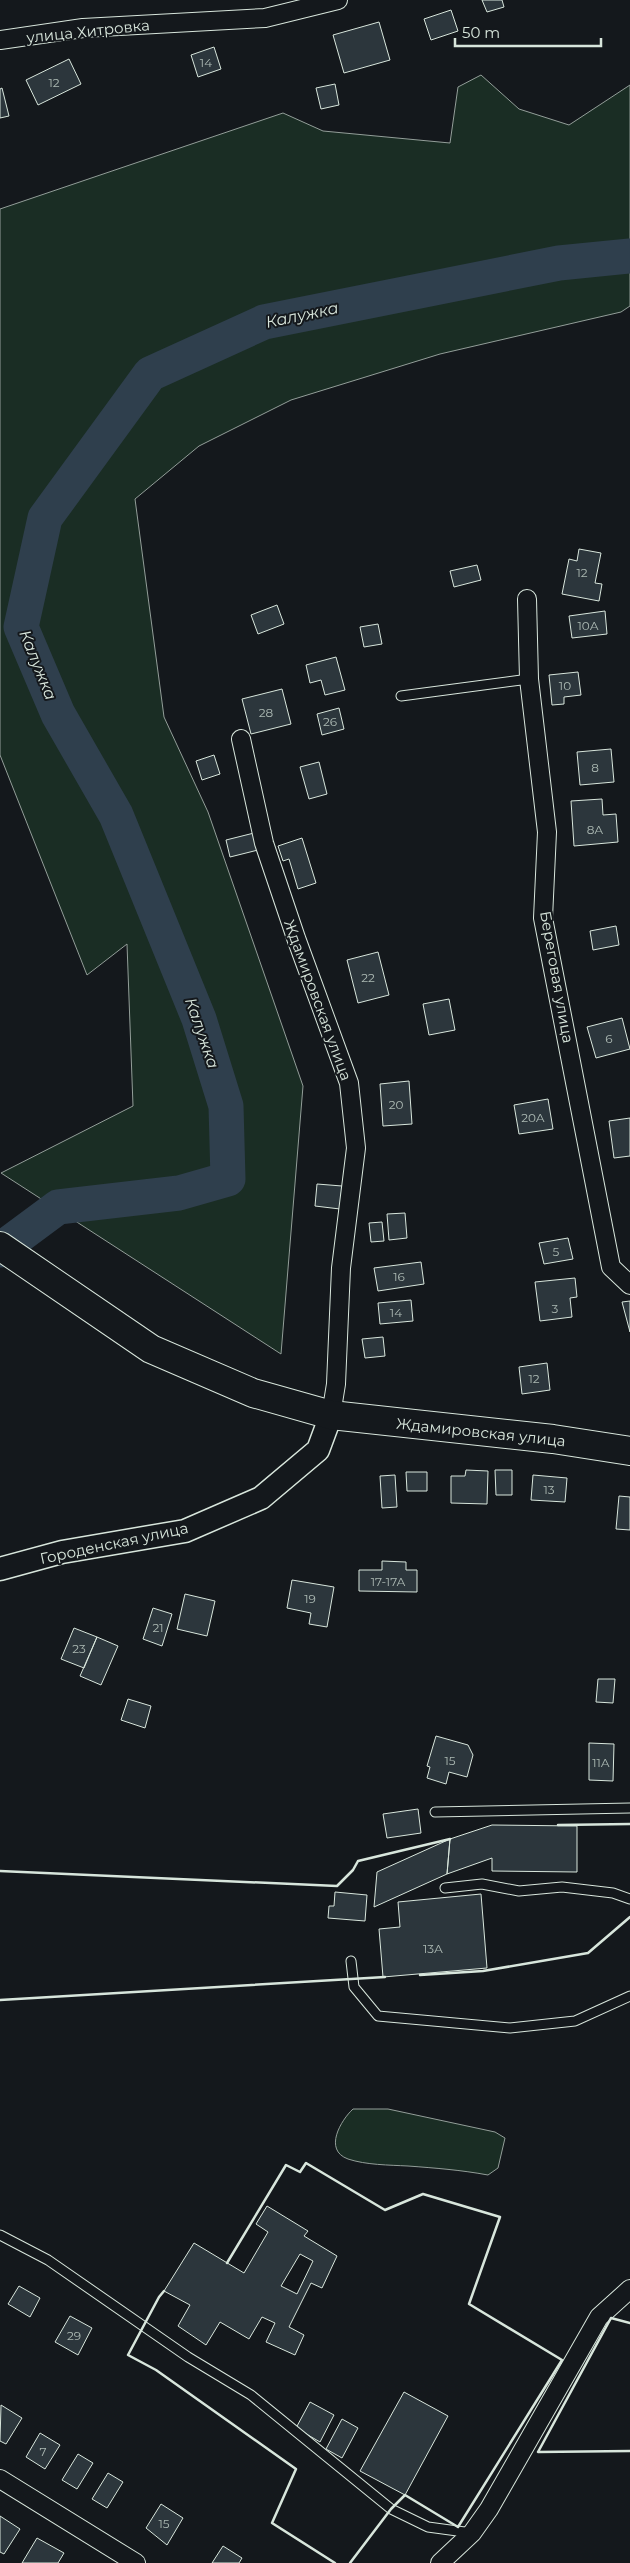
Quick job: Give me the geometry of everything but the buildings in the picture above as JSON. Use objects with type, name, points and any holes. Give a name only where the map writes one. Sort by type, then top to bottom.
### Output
[{"type":"main road","name":"Ждамировская улица","points":[[0,1246],[67,1294],[151,1349],[253,1394],[331,1415],[553,1439],[630,1451]]},
{"type":"street","name":"улица Хитровка","points":[[0,40],[83,28],[265,18],[338,0]]},
{"type":"street","name":"Береговая улица","points":[[527,599],[529,679],[548,832],[543,918],[611,1267],[630,1285]]},
{"type":"street","name":"Ждамировская улица","points":[[241,739],[264,843],[296,938],[349,1083],[356,1148],[341,1268],[336,1384],[331,1415]]},
{"type":"street","name":"Городенская улица","points":[[0,1569],[62,1552],[185,1531],[261,1498],[318,1450],[331,1415]]},
{"type":"street","points":[[440,2563],[472,2533],[489,2509],[599,2317],[630,2289]]},
{"type":"street","points":[[0,2479],[136,2563]]},
{"type":"lane","points":[[400,696],[529,679]]},
{"type":"lane","points":[[435,1812],[630,1808]]},
{"type":"lane","points":[[445,1888],[482,1884],[519,1891],[562,1887],[613,1893],[630,1899]]},
{"type":"lane","points":[[352,1961],[354,1987],[378,2016],[510,2028],[574,2021],[630,1996]]},
{"type":"lane","points":[[0,2236],[48,2260],[188,2357],[251,2395],[391,2509],[428,2526],[472,2533]]},
{"type":"green space","points":[[481,75],[519,109],[569,125],[630,85],[630,306],[621,312],[440,354],[291,400],[199,446],[135,499],[164,717],[208,812],[303,1086],[281,1354],[1,1173],[133,1106],[127,944],[87,975],[0,755],[0,209],[283,113],[323,131],[450,143],[458,87]]},
{"type":"green space","points":[[353,2109],[388,2109],[495,2132],[505,2138],[498,2168],[488,2175],[438,2168],[370,2164],[348,2159],[341,2155],[335,2142],[340,2127]]},
{"type":"waterway","name":"Калужка","points":[[0,1250],[58,1207],[179,1193],[228,1179],[226,1106],[199,1019],[116,815],[58,714],[21,627],[45,518],[150,374],[264,322],[559,263],[630,256]]},
{"type":"wall","points":[[558,1825],[630,1824]]},
{"type":"wall","points":[[0,1871],[337,1886],[353,1870],[358,1861],[450,1839]]},
{"type":"wall","points":[[420,1975],[483,1971],[588,1953],[630,1917]]},
{"type":"wall","points":[[0,2000],[385,1977]]},
{"type":"wall","points":[[227,2263],[286,2165],[300,2172],[306,2163],[385,2210],[423,2194],[500,2217],[469,2304],[562,2360],[458,2527],[405,2495],[391,2509],[350,2563]]},
{"type":"wall","points":[[164,2291],[128,2355],[156,2370],[296,2469],[272,2523],[335,2563]]},
{"type":"wall","points":[[630,2323],[611,2318],[538,2452],[630,2451]]}]
